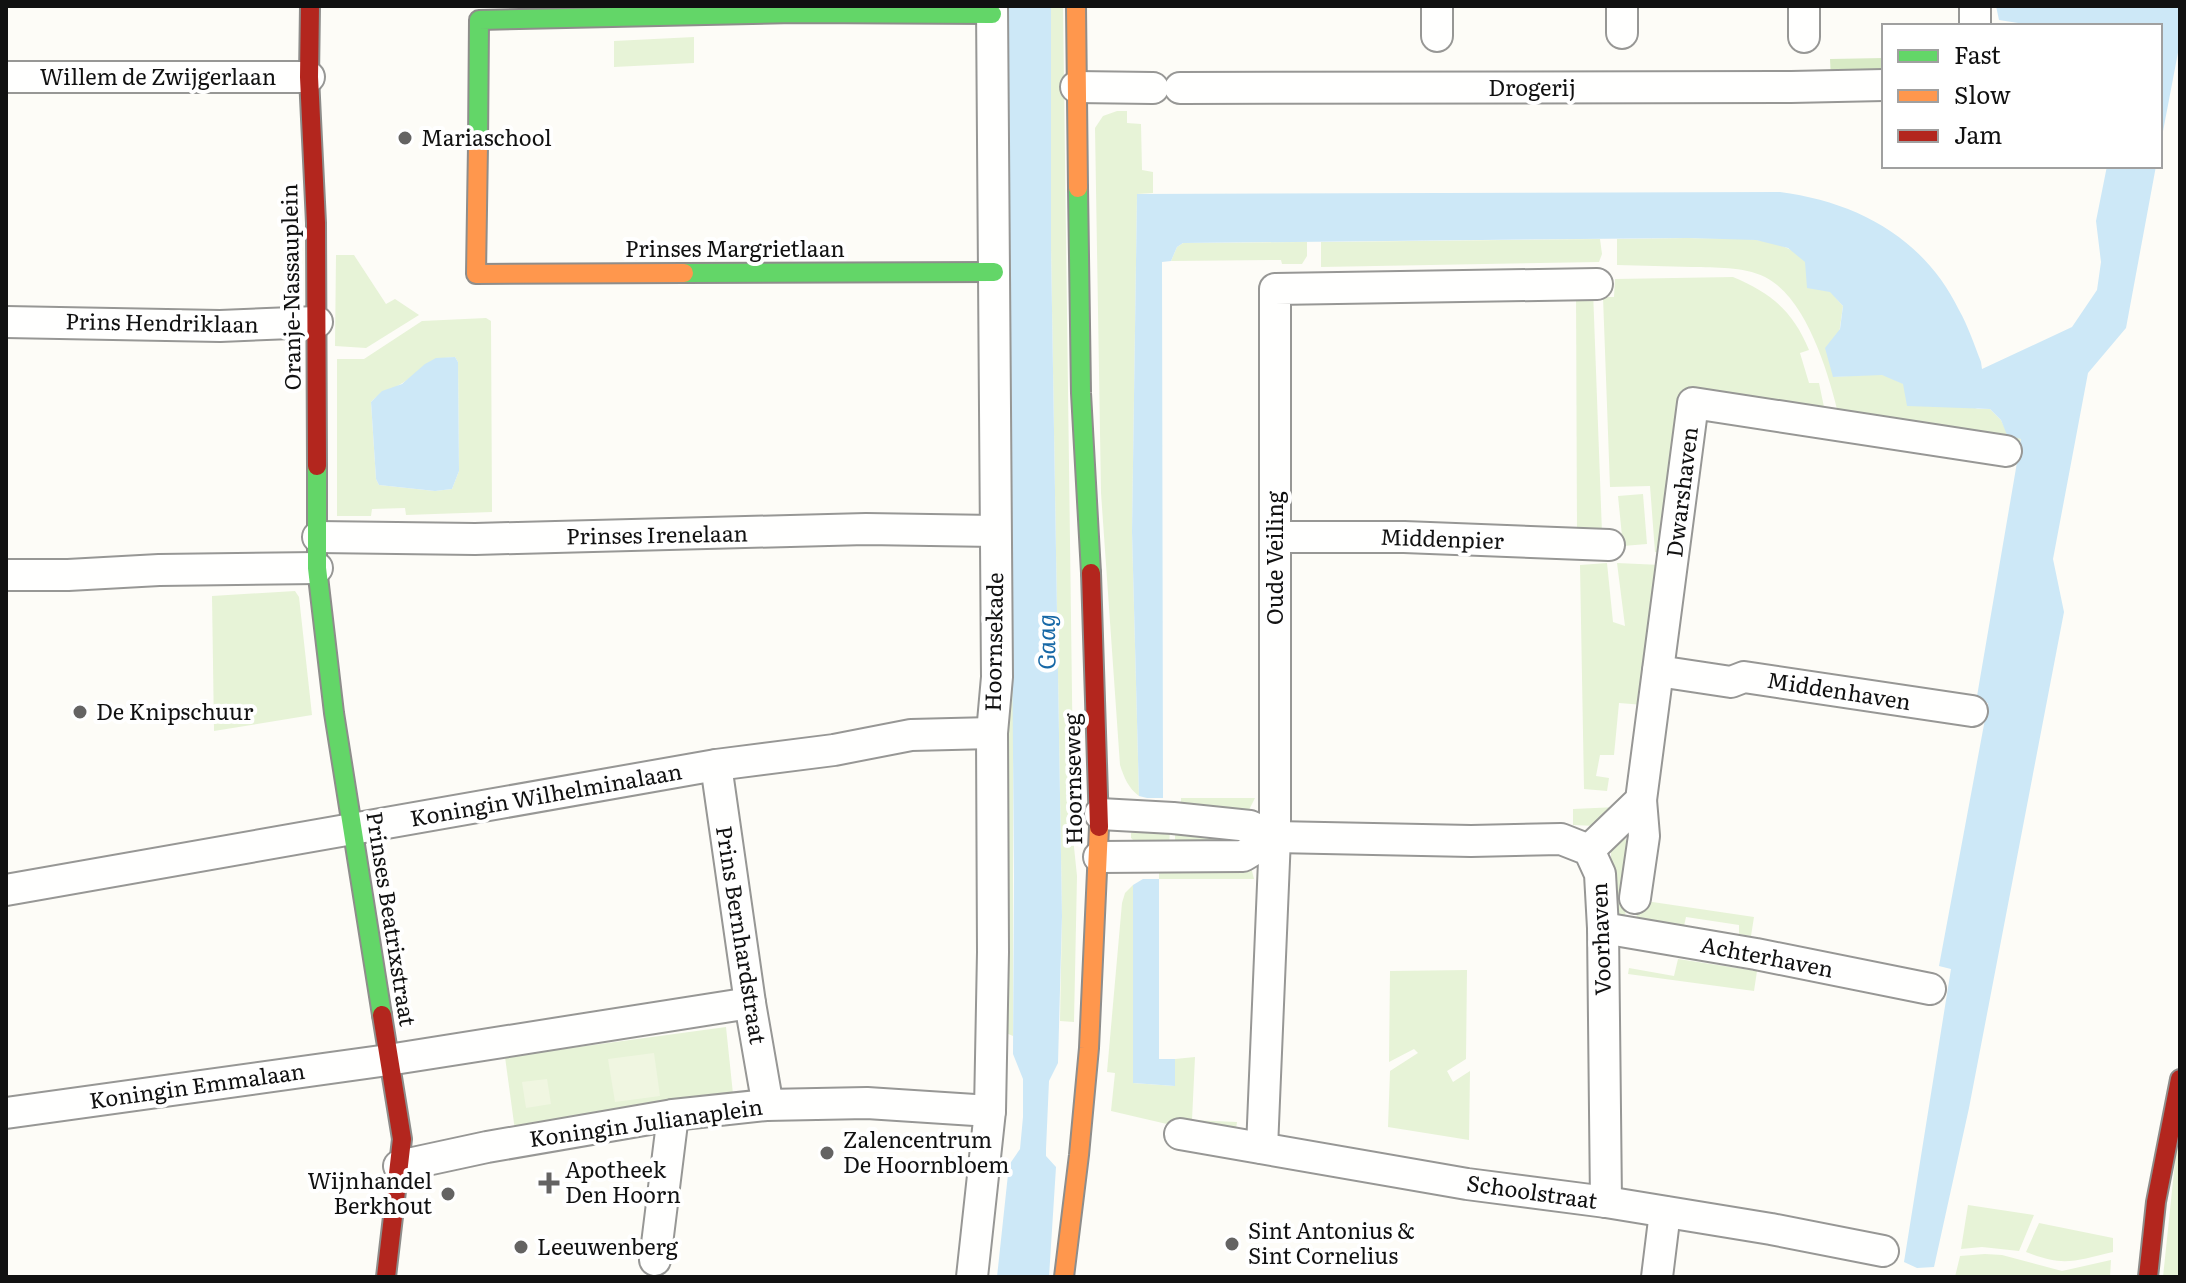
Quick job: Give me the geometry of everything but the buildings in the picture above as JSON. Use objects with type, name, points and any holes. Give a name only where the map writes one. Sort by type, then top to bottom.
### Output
[{"type":"street","name":"Oranje-Nassauplein","points":[[310,6],[309,77],[316,223],[317,568]]},
{"type":"street","name":"Hoornseweg","points":[[1064,1277],[1086,1088],[1100,814],[1081,393],[1076,6]]},
{"type":"street","points":[[1437,6],[1437,36]]},
{"type":"street","points":[[1804,6],[1804,37]]},
{"type":"street","name":"Prinses Margrietlaan","points":[[992,10],[479,20],[476,274],[994,272]]},
{"type":"street","name":"Hoornsekade","points":[[972,1277],[990,1111],[993,952],[992,733],[997,677],[992,10]]},
{"type":"street","name":"Willem de Zwijgerlaan","points":[[6,77],[309,77]]},
{"type":"street","name":"Drogerij","points":[[1076,87],[1318,89],[1882,85]]},
{"type":"street","name":"Oude Veiling","points":[[1262,1148],[1275,837],[1275,289],[1597,284]]},
{"type":"street","name":"Prins Hendriklaan","points":[[6,322],[220,326],[317,322]]},
{"type":"street","name":"Dwarshaven","points":[[1635,898],[1644,836],[1641,800],[1693,403],[2006,451]]},
{"type":"street","name":"Prinses Irenelaan","points":[[318,537],[475,539],[866,529],[995,531]]},
{"type":"street","name":"Middenpier","points":[[1275,537],[1404,537],[1609,545]]},
{"type":"street","points":[[6,575],[317,568]]},
{"type":"street","name":"Prinses Beatrixstraat","points":[[317,568],[334,713],[402,1139],[386,1277]]},
{"type":"street","name":"Middenhaven","points":[[1658,671],[1731,682],[1744,677],[1972,711]]},
{"type":"street","name":"Koningin Wilhelminalaan","points":[[6,890],[716,765],[834,750],[911,735],[992,733]]},
{"type":"street","name":"Prins Bernhardstraat","points":[[716,765],[766,1105]]},
{"type":"street","points":[[1589,850],[1641,800]]},
{"type":"street","name":"Voorhaven","points":[[1100,814],[1250,826],[1275,837],[1471,841],[1561,839],[1589,850],[1600,874],[1603,928],[1606,1202]]},
{"type":"street","name":"Voorhaven","points":[[1099,857],[1243,856],[1275,837]]},
{"type":"street","name":"Achterhaven","points":[[1603,928],[1756,954],[1930,989]]},
{"type":"street","points":[[388,1060],[750,1003]]},
{"type":"street","name":"Koningin Emmalaan","points":[[6,1113],[388,1060]]},
{"type":"street","points":[[2148,1277],[2156,1204],[2180,1079]]},
{"type":"street","name":"Koningin Julianaplein","points":[[399,1166],[487,1147],[673,1115],[766,1105],[867,1103],[990,1111]]},
{"type":"street","points":[[655,1260],[673,1115]]},
{"type":"street","name":"Schoolstraat","points":[[1180,1134],[1467,1184],[1606,1202],[1771,1229],[1883,1251]]},
{"type":"street","points":[[1657,1277],[1665,1212]]},
{"type":"green space","points":[[1051,6],[1063,6],[1074,847],[1077,876],[1074,1022],[1060,1021],[1062,916],[1051,248]]},
{"type":"green space","points":[[694,37],[694,63],[614,67],[614,41]]},
{"type":"green space","points":[[1882,58],[1882,72],[1831,80],[1830,59]]},
{"type":"green space","points":[[1127,111],[1127,123],[1141,124],[1142,170],[1153,172],[1153,193],[1137,194],[1132,532],[1139,796],[1129,786],[1120,765],[1101,493],[1095,128],[1103,116]]},
{"type":"green space","points":[[1600,239],[1602,254],[1599,262],[1321,267],[1321,242]]},
{"type":"green space","points":[[1617,239],[1752,239],[1795,252],[1843,306],[1833,377],[1882,374],[1978,409],[1990,409],[2001,420],[2008,435],[2021,438],[2019,449],[1839,417],[1822,360],[1804,319],[1780,287],[1765,277],[1729,268],[1617,265]]},
{"type":"green space","points":[[1307,242],[1307,256],[1302,264],[1282,264],[1281,260],[1171,261],[1177,247],[1183,243]]},
{"type":"green space","points":[[336,255],[354,255],[386,304],[395,299],[419,315],[366,348],[335,346]]},
{"type":"green space","points":[[1733,277],[1770,297],[1796,324],[1809,350],[1800,353],[1809,383],[1819,383],[1824,407],[1701,392],[1662,553],[1655,552],[1650,486],[1610,487],[1603,297],[1614,297],[1615,279]]},
{"type":"green space","points":[[1576,290],[1593,290],[1602,533],[1577,533]]},
{"type":"green space","points":[[486,318],[491,321],[492,512],[406,515],[405,508],[372,509],[371,516],[337,516],[337,359],[364,359],[422,321]],"holes":[[[455,357],[458,362],[459,471],[452,489],[435,491],[379,485],[376,479],[371,402],[431,362]]]},
{"type":"green space","points":[[1643,494],[1647,544],[1623,546],[1618,496]]},
{"type":"green space","points":[[1607,563],[1613,622],[1625,626],[1617,563],[1661,565],[1644,705],[1619,703],[1614,755],[1600,755],[1596,776],[1609,778],[1607,791],[1584,789],[1580,565]]},
{"type":"green space","points":[[295,591],[299,597],[312,715],[214,731],[212,596]]},
{"type":"green space","points":[[1013,683],[1013,1036],[1006,1033],[1003,703]]},
{"type":"green space","points":[[1181,798],[1255,798],[1249,810],[1241,814],[1181,808]]},
{"type":"green space","points":[[1617,807],[1596,826],[1573,825],[1573,809]]},
{"type":"green space","points":[[1175,827],[1246,839],[1230,845],[1175,848]]},
{"type":"green space","points":[[1139,828],[1170,828],[1169,848],[1139,845],[1131,838],[1131,833]]},
{"type":"green space","points":[[1636,838],[1624,923],[1611,921],[1611,850],[1621,840]]},
{"type":"green space","points":[[1243,865],[1252,871],[1254,879],[1159,879],[1159,873]]},
{"type":"green space","points":[[1133,885],[1133,1083],[1175,1086],[1175,1059],[1195,1057],[1192,1120],[1237,1122],[1235,1136],[1111,1111],[1115,1073],[1107,1072],[1122,903],[1125,893]]},
{"type":"green space","points":[[1639,900],[1754,917],[1751,936],[1739,934],[1739,925],[1686,917],[1682,935],[1635,927]]},
{"type":"green space","points":[[1678,959],[1757,971],[1754,991],[1628,974],[1629,968],[1674,976]]},
{"type":"green space","points":[[1467,970],[1466,1059],[1447,1071],[1453,1082],[1470,1071],[1469,1140],[1388,1127],[1390,1071],[1418,1053],[1414,1049],[1389,1062],[1390,971]]},
{"type":"green space","points":[[726,1027],[733,1094],[516,1138],[505,1057]]},
{"type":"green space","points":[[654,1053],[660,1096],[615,1102],[608,1059]]},
{"type":"green space","points":[[547,1079],[551,1104],[526,1108],[522,1082]]},
{"type":"green space","points":[[2180,1114],[2178,1277],[2163,1277]]},
{"type":"green space","points":[[1968,1205],[2034,1215],[2019,1251],[1982,1247],[1961,1249]]},
{"type":"green space","points":[[2039,1223],[2113,1238],[2113,1252],[2060,1261],[2026,1252]]},
{"type":"green space","points":[[2002,1255],[2062,1271],[2111,1260],[2110,1277],[1955,1277],[1960,1256]]},
{"type":"water","name":"Gaag","points":[[1007,6],[1051,6],[1051,248],[1062,916],[1058,1063],[1049,1081],[1046,1149],[1046,1156],[1056,1167],[1049,1277],[997,1277],[1009,1165],[1020,1149],[1023,1117],[1023,1079],[1013,1054]]},
{"type":"water","points":[[1996,6],[2180,6],[2180,42],[2162,136],[2162,24],[2024,24],[1999,20]]},
{"type":"water","points":[[2107,168],[2156,168],[2126,328],[2088,373],[2053,559],[2064,612],[1969,1108],[1934,1267],[1917,1268],[1904,1262],[1951,969],[1939,966],[1988,703],[1976,702],[2021,439],[2007,435],[2001,420],[1990,409],[1907,406],[1903,384],[1882,375],[1833,377],[1825,348],[1840,329],[1843,306],[1830,292],[1807,288],[1805,262],[1788,248],[1756,240],[1688,238],[1183,243],[1177,247],[1171,261],[1162,262],[1163,798],[1139,796],[1132,532],[1137,194],[1780,192],[1808,197],[1861,215],[1885,228],[1927,263],[1962,316],[1982,369],[2072,327],[2097,290],[2101,262],[2096,221]]},
{"type":"water","points":[[455,357],[458,362],[459,471],[452,489],[435,491],[379,485],[376,479],[371,402],[382,391],[402,384],[436,358]]},
{"type":"water","points":[[1143,879],[1159,879],[1159,1059],[1175,1059],[1175,1086],[1133,1083],[1133,885]]},
{"type":"traffic: fast","points":[[478,145],[479,20],[795,13],[992,14]]},
{"type":"traffic: fast","points":[[1078,188],[1081,393],[1091,573]]},
{"type":"traffic: fast","points":[[684,273],[994,272]]},
{"type":"traffic: fast","points":[[317,466],[317,568],[334,713],[382,1015]]},
{"type":"traffic: slow","points":[[1076,6],[1078,188]]},
{"type":"traffic: slow","points":[[478,145],[476,274],[684,273]]},
{"type":"traffic: slow","points":[[1064,1277],[1089,1048],[1099,827]]},
{"type":"traffic: jam","points":[[310,6],[309,77],[316,223],[317,466]]},
{"type":"traffic: jam","points":[[1091,573],[1099,827]]},
{"type":"traffic: jam","points":[[382,1015],[402,1139],[386,1277]]},
{"type":"traffic: jam","points":[[2148,1277],[2156,1202],[2180,1079]]},
{"type":"place","name":"Mariaschool","points":[[405,138]]},
{"type":"place","name":"De Knipschuur","points":[[80,712]]},
{"type":"place","name":"Zalencentrum De Hoornbloem","points":[[827,1153]]},
{"type":"place","name":"Apotheek Den Hoorn","points":[[549,1183]]},
{"type":"place","name":"Wijnhandel Berkhout","points":[[448,1194]]},
{"type":"place","name":"Sint Antonius & Sint Cornelius","points":[[1232,1244]]},
{"type":"place","name":"Leeuwenberg","points":[[521,1247]]}]
